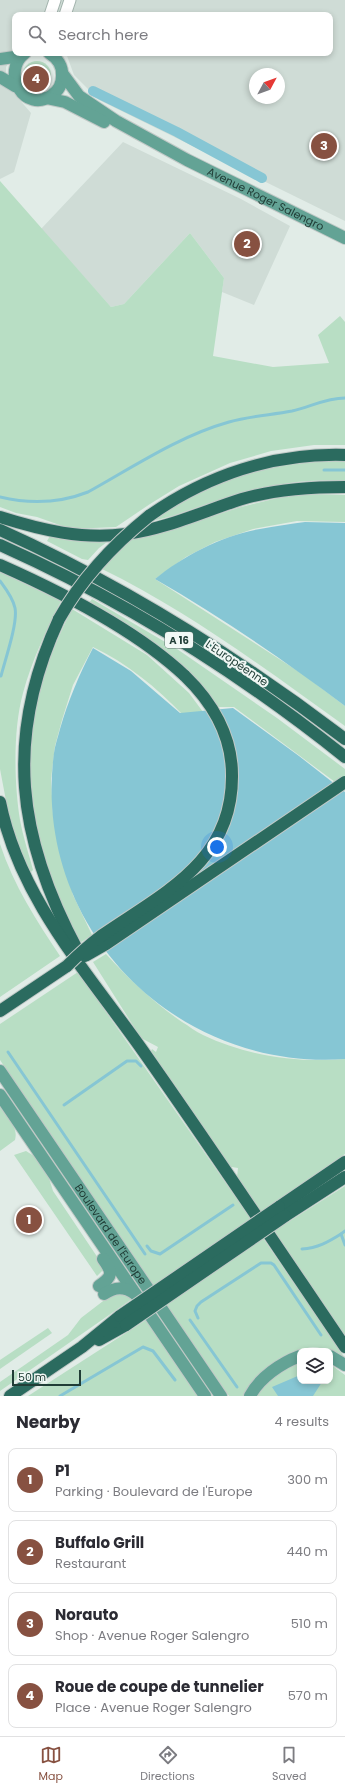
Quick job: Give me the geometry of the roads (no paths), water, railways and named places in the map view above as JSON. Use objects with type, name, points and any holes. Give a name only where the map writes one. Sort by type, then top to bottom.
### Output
[{"type":"highway","points":[[142,1051],[81,956],[43,875],[30,826],[24,770],[26,719],[39,666],[59,619],[76,590],[113,547],[149,516],[193,489],[224,475],[252,466],[295,457],[345,455]]},
{"type":"highway","points":[[0,517],[59,532],[92,536],[115,535],[136,532],[163,525],[243,498],[261,494],[307,487],[345,487]]},
{"type":"highway","name":"L'Européenne","points":[[0,530],[72,564],[161,613],[248,668],[345,739]]},
{"type":"highway","name":"L'Européenne","points":[[0,545],[109,599],[186,645],[261,694],[345,757]]},
{"type":"highway","points":[[0,565],[38,583],[111,623],[152,649],[185,676],[212,708],[224,730],[232,763],[232,785],[226,817],[212,846],[190,873],[166,892],[100,937],[67,966]]},
{"type":"highway","points":[[0,1011],[67,966],[106,944],[345,782]]},
{"type":"highway","points":[[0,802],[12,847],[27,882],[64,942],[142,1051],[345,1347]]},
{"type":"highway","points":[[10,1396],[282,1212],[345,1162]]},
{"type":"highway","points":[[282,1212],[345,1177]]},
{"type":"main road","points":[[0,59],[17,56]]},
{"type":"main road","points":[[15,86],[12,78],[13,69],[22,56]]},
{"type":"main road","name":"Avenue Roger Salengro","points":[[52,56],[60,64],[79,96],[88,103],[120,123],[187,160]]},
{"type":"main road","points":[[46,98],[58,89],[61,83],[60,64]]},
{"type":"main road","name":"Avenue Roger Salengro","points":[[0,77],[15,86],[20,93],[29,99],[56,99],[74,106],[124,132],[187,160],[345,238]]},
{"type":"main road","name":"Boulevard de l'Europe","points":[[0,1071],[221,1396]]},
{"type":"main road","name":"Boulevard de l'Europe","points":[[0,1095],[205,1396]]},
{"type":"main road","points":[[51,1170],[66,1202],[110,1270],[110,1278],[101,1290],[122,1288],[135,1294]]},
{"type":"main road","points":[[250,1396],[255,1387],[267,1376],[285,1363],[297,1357]]},
{"type":"main road","points":[[333,1358],[345,1365]]},
{"type":"street","points":[[51,12],[55,0]]},
{"type":"street","points":[[66,12],[70,0]]},
{"type":"water","points":[[305,522],[345,523],[345,706],[252,640],[204,608],[155,579],[178,562],[218,541],[246,532]]},
{"type":"water","points":[[93,648],[131,671],[180,713],[233,708],[345,792],[345,1059],[282,1056],[224,1040],[171,1013],[126,975],[91,929],[66,875],[53,816],[55,747],[70,698]]},
{"type":"water","points":[[297,1376],[297,1384],[321,1384],[313,1396],[278,1396],[272,1387]]},
{"type":"waterway","points":[[93,91],[177,132],[262,178]]},
{"type":"waterway","points":[[0,497],[22,501],[44,501],[77,496],[88,492],[174,444],[210,428],[237,420],[292,411],[325,401],[345,398]]},
{"type":"waterway","points":[[324,470],[345,470]]},
{"type":"waterway","points":[[0,581],[13,601],[15,608],[15,623],[1,676]]},
{"type":"waterway","points":[[8,1052],[145,1254]]},
{"type":"waterway","points":[[64,1105],[127,1061],[136,1061],[141,1066]]},
{"type":"waterway","points":[[147,1246],[151,1251],[160,1254],[233,1205]]},
{"type":"waterway","points":[[345,1231],[341,1234],[345,1245]]},
{"type":"waterway","points":[[302,1249],[323,1244],[341,1234]]},
{"type":"waterway","points":[[198,1318],[195,1311],[201,1302],[261,1263],[271,1263],[274,1265],[321,1335]]},
{"type":"waterway","points":[[190,1320],[237,1387]]},
{"type":"waterway","points":[[60,1396],[143,1347],[153,1351],[175,1380]]},
{"type":"place","name":"Roue de coupe de tunnelier","points":[[36,79]]},
{"type":"place","name":"Norauto","points":[[324,146]]},
{"type":"place","name":"Buffalo Grill","points":[[247,244]]},
{"type":"place","name":"P1","points":[[29,1220]]}]
